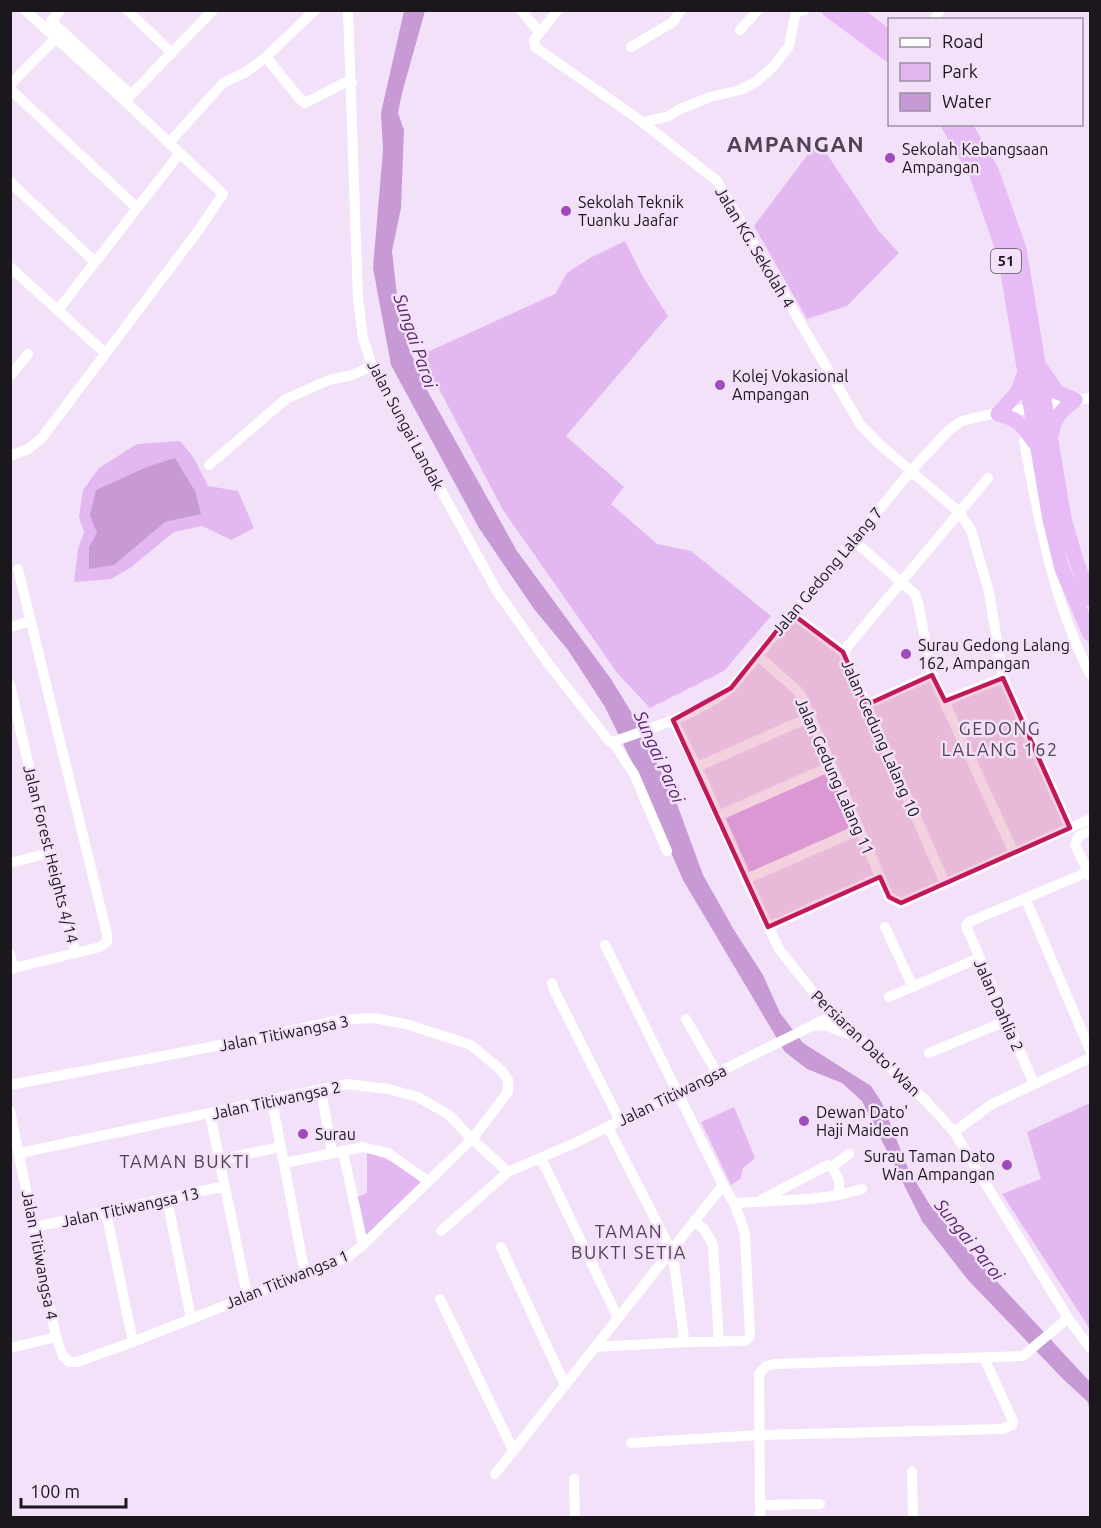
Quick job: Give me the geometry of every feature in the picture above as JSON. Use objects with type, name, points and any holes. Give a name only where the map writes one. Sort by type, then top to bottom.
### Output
[{"type":"highway","points":[[853,10],[888,37]]},
{"type":"highway","points":[[829,11],[888,54]]},
{"type":"highway","name":"51","points":[[949,126],[976,172],[1005,255],[1039,407],[1051,437],[1064,519],[1090,599]]},
{"type":"highway","name":"51","points":[[965,126],[991,170],[1019,249],[1032,369]]},
{"type":"highway","points":[[1031,444],[1023,426],[1012,418],[998,414],[1017,393],[1032,369],[1046,378],[1058,392],[1083,399]]},
{"type":"highway","points":[[1051,437],[1054,421],[1062,410],[1083,399]]},
{"type":"highway","name":"51","points":[[1039,407],[1031,444],[1062,569],[1090,634]]},
{"type":"street","points":[[10,456],[28,449],[40,439],[222,197],[221,191],[169,143],[128,98],[48,25],[25,10]]},
{"type":"street","points":[[48,25],[60,10]]},
{"type":"street","points":[[127,10],[172,53]]},
{"type":"street","points":[[169,143],[223,83],[246,72],[266,57],[315,10]]},
{"type":"street","name":"Jalan Sungai Landak","points":[[348,10],[358,299],[363,338],[372,366],[497,591],[572,695],[609,741],[617,740],[667,851]]},
{"type":"street","points":[[521,10],[539,32],[558,10]]},
{"type":"street","points":[[631,47],[673,22],[681,10]]},
{"type":"street","points":[[740,30],[758,10]]},
{"type":"street","points":[[128,98],[212,11]]},
{"type":"street","points":[[644,124],[667,117],[710,97],[740,90],[756,82],[789,46],[796,12]]},
{"type":"street","points":[[48,25],[55,39],[128,98]]},
{"type":"street","name":"Jalan KG. Sekolah 4","points":[[539,32],[534,40],[535,47],[644,124],[717,181],[860,424],[878,443],[960,512]]},
{"type":"street","points":[[55,39],[10,87],[137,208]]},
{"type":"street","points":[[266,57],[305,103],[344,83],[352,82]]},
{"type":"street","points":[[58,310],[180,153]]},
{"type":"street","points":[[10,182],[95,262]]},
{"type":"street","points":[[10,267],[105,353]]},
{"type":"street","points":[[10,376],[28,354]]},
{"type":"street","points":[[209,465],[286,399],[329,380],[352,375],[372,366]]},
{"type":"street","name":"Jalan Gedong Lalang 7","points":[[617,740],[673,720],[722,696],[731,688],[791,613],[911,471],[949,430],[962,422],[1083,399]]},
{"type":"street","points":[[1031,444],[1039,524],[1069,627],[1090,674]]},
{"type":"street","points":[[843,651],[988,478]]},
{"type":"street","points":[[960,512],[971,530],[988,592],[1003,678],[1070,828]]},
{"type":"street","points":[[853,540],[915,594],[932,675],[1014,853]]},
{"type":"street","points":[[10,954],[12,969],[99,947],[107,942],[107,934],[18,569]]},
{"type":"street","name":"Jalan Gedung Lalang 10","points":[[791,613],[843,651],[945,883]]},
{"type":"street","points":[[1069,627],[1083,620]]},
{"type":"street","points":[[10,627],[31,621]]},
{"type":"street","name":"Jalan Gedung Lalang 11","points":[[758,656],[798,691],[889,897],[901,903],[945,883]]},
{"type":"street","points":[[866,705],[932,675]]},
{"type":"street","points":[[945,701],[1003,678]]},
{"type":"street","name":"Jalan Forest Heights 4/14","points":[[11,692],[49,853],[76,953]]},
{"type":"street","points":[[697,767],[810,717]]},
{"type":"street","name":"Persiaran Dato' Wan","points":[[673,720],[697,767],[779,949],[834,1015],[927,1102],[954,1132],[1068,1318],[1090,1348]]},
{"type":"street","points":[[718,816],[831,766]]},
{"type":"street","points":[[945,883],[1090,819]]},
{"type":"street","points":[[746,879],[859,830]]},
{"type":"street","points":[[1090,831],[1079,836],[1075,845],[1089,875],[1026,900],[1090,1050]]},
{"type":"street","points":[[10,862],[49,853]]},
{"type":"street","points":[[768,927],[880,878]]},
{"type":"street","name":"Jalan Dahlia 2","points":[[1026,900],[969,922],[966,926],[1034,1084]]},
{"type":"street","points":[[885,927],[913,987]]},
{"type":"street","points":[[595,1347],[745,1341],[750,1336],[745,1233],[734,1203],[605,945]]},
{"type":"street","points":[[889,997],[979,958]]},
{"type":"street","points":[[552,983],[620,1120]]},
{"type":"street","points":[[810,1025],[819,1012],[819,998]]},
{"type":"street","name":"Jalan Titiwangsa","points":[[441,1231],[508,1172],[608,1127],[771,1044],[834,1015]]},
{"type":"street","name":"Jalan Titiwangsa 3","points":[[10,1085],[258,1038],[339,1020],[373,1018],[406,1024],[471,1045],[502,1071],[508,1080],[508,1092],[472,1139]]},
{"type":"street","points":[[686,1020],[717,1073]]},
{"type":"street","points":[[929,1053],[1006,1021]]},
{"type":"street","points":[[810,1025],[824,1025],[857,1037]]},
{"type":"street","points":[[954,1132],[992,1104],[1090,1058]]},
{"type":"street","name":"Jalan Titiwangsa 2","points":[[20,1153],[346,1084],[388,1089],[418,1097],[450,1115],[508,1172]]},
{"type":"street","points":[[321,1089],[363,1245]]},
{"type":"street","points":[[272,1101],[305,1274]]},
{"type":"street","name":"Jalan Titiwangsa 4","points":[[10,1111],[56,1337],[63,1356],[69,1362]]},
{"type":"street","points":[[210,1114],[247,1295]]},
{"type":"street","points":[[608,1127],[671,1250],[675,1263],[684,1338],[687,1342]]},
{"type":"street","name":"Jalan Titiwangsa 1","points":[[69,1362],[77,1362],[133,1342],[348,1257],[472,1139]]},
{"type":"street","points":[[219,1160],[280,1147]]},
{"type":"street","points":[[284,1163],[363,1147],[388,1153],[428,1181]]},
{"type":"street","points":[[761,1200],[826,1166],[832,1167],[849,1154]]},
{"type":"street","points":[[541,1158],[618,1318]]},
{"type":"street","points":[[832,1167],[839,1180],[839,1195]]},
{"type":"street","points":[[495,1474],[723,1185]]},
{"type":"street","name":"Jalan Titiwangsa 13","points":[[35,1227],[225,1186]]},
{"type":"street","points":[[734,1203],[810,1199],[862,1189]]},
{"type":"street","points":[[167,1199],[191,1318]]},
{"type":"street","points":[[106,1212],[133,1342]]},
{"type":"street","points":[[694,1221],[704,1229],[713,1245],[719,1342]]},
{"type":"street","points":[[501,1246],[565,1385]]},
{"type":"street","points":[[440,1299],[513,1450]]},
{"type":"street","points":[[760,1518],[759,1374],[766,1366],[1023,1356],[1068,1318]]},
{"type":"street","points":[[10,1348],[56,1337]]},
{"type":"street","points":[[631,1443],[760,1435],[1009,1427],[1013,1421],[984,1358]]},
{"type":"street","points":[[912,1472],[913,1518]]},
{"type":"street","points":[[574,1479],[575,1518]]},
{"type":"street","points":[[760,1505],[820,1504]]},
{"type":"highlighted area","points":[[791,613],[843,652],[866,705],[932,675],[945,701],[1003,678],[1070,828],[901,903],[889,897],[880,877],[768,927],[673,720],[731,688]]},
{"type":"green space","points":[[818,141],[878,230],[899,253],[847,306],[807,319],[754,226]]},
{"type":"green space","points":[[625,241],[643,277],[668,316],[566,436],[624,487],[611,504],[657,544],[691,551],[771,616],[724,671],[650,708],[618,674],[503,510],[421,355],[555,294],[567,273],[590,258]]},
{"type":"green space","points":[[180,441],[194,458],[208,486],[238,491],[254,528],[231,540],[202,526],[174,532],[130,568],[111,579],[74,582],[78,549],[84,532],[79,517],[83,490],[99,468],[137,444]]},
{"type":"green space","points":[[829,772],[853,826],[750,872],[726,818]]},
{"type":"green space","points":[[1090,1103],[1090,1329],[1002,1194],[1041,1179],[1027,1132]]},
{"type":"green space","points":[[734,1107],[755,1158],[743,1168],[740,1179],[731,1185],[701,1122]]},
{"type":"green space","points":[[367,1152],[391,1161],[422,1182],[366,1237],[357,1197],[367,1193]]},
{"type":"water","points":[[404,11],[425,11],[398,113],[404,130],[401,208],[392,251],[398,305],[408,346],[427,390],[517,551],[611,679],[633,715],[677,804],[703,875],[763,975],[780,1013],[803,1043],[871,1086],[882,1103],[909,1171],[930,1205],[966,1248],[1090,1382],[1090,1408],[1087,1401],[968,1280],[922,1221],[862,1101],[842,1083],[807,1069],[785,1052],[683,880],[605,707],[568,650],[534,609],[479,528],[391,365],[373,268],[383,150],[381,113]]},
{"type":"water","points":[[175,458],[195,491],[201,514],[165,522],[114,565],[89,569],[89,547],[97,533],[90,515],[96,490],[147,467]]},
{"type":"place","name":"Sekolah Kebangsaan Ampangan","points":[[890,158]]},
{"type":"place","name":"Sekolah Teknik Tuanku Jaafar","points":[[566,211]]},
{"type":"place","name":"Kolej Vokasional Ampangan","points":[[720,385]]},
{"type":"place","name":"Surau Gedong Lalang 162, Ampangan","points":[[906,654]]},
{"type":"place","name":"Dewan Dato' Haji Maideen","points":[[804,1121]]},
{"type":"place","name":"Surau","points":[[303,1134]]},
{"type":"place","name":"Surau Taman Dato Wan Ampangan","points":[[1007,1165]]},
{"type":"district","name":"AMPANGAN","points":[[796,144]]},
{"type":"district","name":"GEDONG LALANG 162","points":[[1000,739]]},
{"type":"district","name":"TAMAN BUKTI","points":[[185,1162]]},
{"type":"district","name":"TAMAN BUKTI SETIA","points":[[629,1242]]},
{"type":"water label","name":"Sungai Paroi","points":[[415,341]]},
{"type":"water label","name":"Sungai Paroi","points":[[659,757]]},
{"type":"water label","name":"Sungai Paroi","points":[[969,1240]]}]
